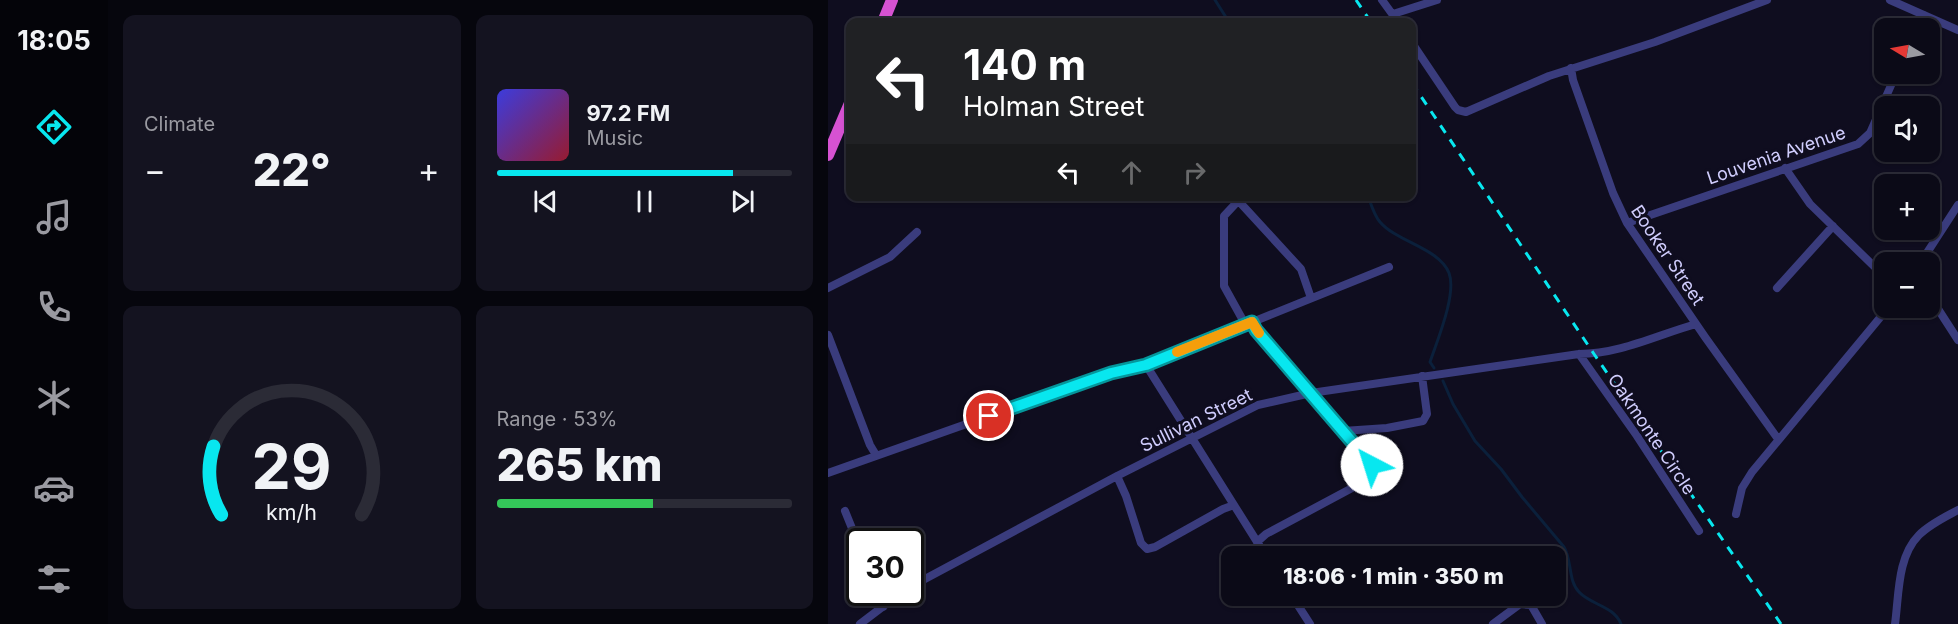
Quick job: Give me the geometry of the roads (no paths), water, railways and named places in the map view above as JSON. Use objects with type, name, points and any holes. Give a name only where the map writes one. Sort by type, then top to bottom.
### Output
[{"type":"highway","points":[[885,18],[892,0]]},
{"type":"highway","points":[[828,155],[846,112]]},
{"type":"street","points":[[1382,0],[1396,18]]},
{"type":"street","points":[[1393,14],[1437,0]]},
{"type":"street","points":[[1416,48],[1455,107],[1462,112],[1470,111],[1549,76],[1655,42],[1767,0]]},
{"type":"street","points":[[1890,0],[1958,30]]},
{"type":"street","name":"Booker Street","points":[[1571,68],[1573,80],[1613,193],[1627,223],[1778,439]]},
{"type":"street","name":"Louvenia Avenue","points":[[1627,223],[1858,144],[1870,133],[1892,84]]},
{"type":"street","points":[[1785,168],[1806,200],[1874,266]]},
{"type":"street","points":[[1235,201],[1224,216],[1224,286],[1248,323],[1372,465],[1373,471],[1369,478],[1266,534],[1257,542]]},
{"type":"street","points":[[1238,201],[1301,269],[1311,298]]},
{"type":"street","points":[[1928,252],[1958,205]]},
{"type":"street","points":[[1777,288],[1833,226]]},
{"type":"street","points":[[828,288],[891,256],[917,232]]},
{"type":"street","points":[[828,472],[1111,373],[1146,365],[1389,267]]},
{"type":"street","points":[[1940,312],[1958,340]]},
{"type":"street","points":[[1736,514],[1739,496],[1746,481],[1778,439],[1880,318]]},
{"type":"street","name":"Sullivan Street","points":[[924,580],[1192,437],[1258,405],[1311,393],[1422,376],[1579,354],[1594,354],[1629,346],[1696,324]]},
{"type":"street","points":[[828,335],[870,445],[876,455]]},
{"type":"street","name":"Oakmonte Circle","points":[[1579,354],[1637,436],[1699,531]]},
{"type":"street","points":[[1146,365],[1260,546]]},
{"type":"street","points":[[1343,431],[1387,428],[1423,421],[1426,414],[1422,376]]},
{"type":"street","points":[[1118,476],[1141,543],[1147,549],[1155,547],[1234,505]]},
{"type":"street","points":[[1895,624],[1904,564],[1910,546],[1923,532],[1958,510]]},
{"type":"street","points":[[845,511],[852,528]]},
{"type":"street","points":[[1493,624],[1520,604],[1531,605],[1542,624]]},
{"type":"street","points":[[1298,606],[1310,624]]},
{"type":"street","points":[[860,624],[883,607]]},
{"type":"waterway","points":[[1215,0],[1226,18]]},
{"type":"waterway","points":[[1370,201],[1374,213],[1387,229],[1436,257],[1449,273],[1451,282],[1448,305],[1430,362],[1434,368]]},
{"type":"waterway","points":[[1443,381],[1453,404],[1475,441],[1501,469],[1564,547],[1573,582],[1579,592],[1608,609],[1621,624]]},
{"type":"railway","points":[[1356,0],[1368,18]]},
{"type":"railway","points":[[1416,89],[1594,354],[1781,624]]}]
